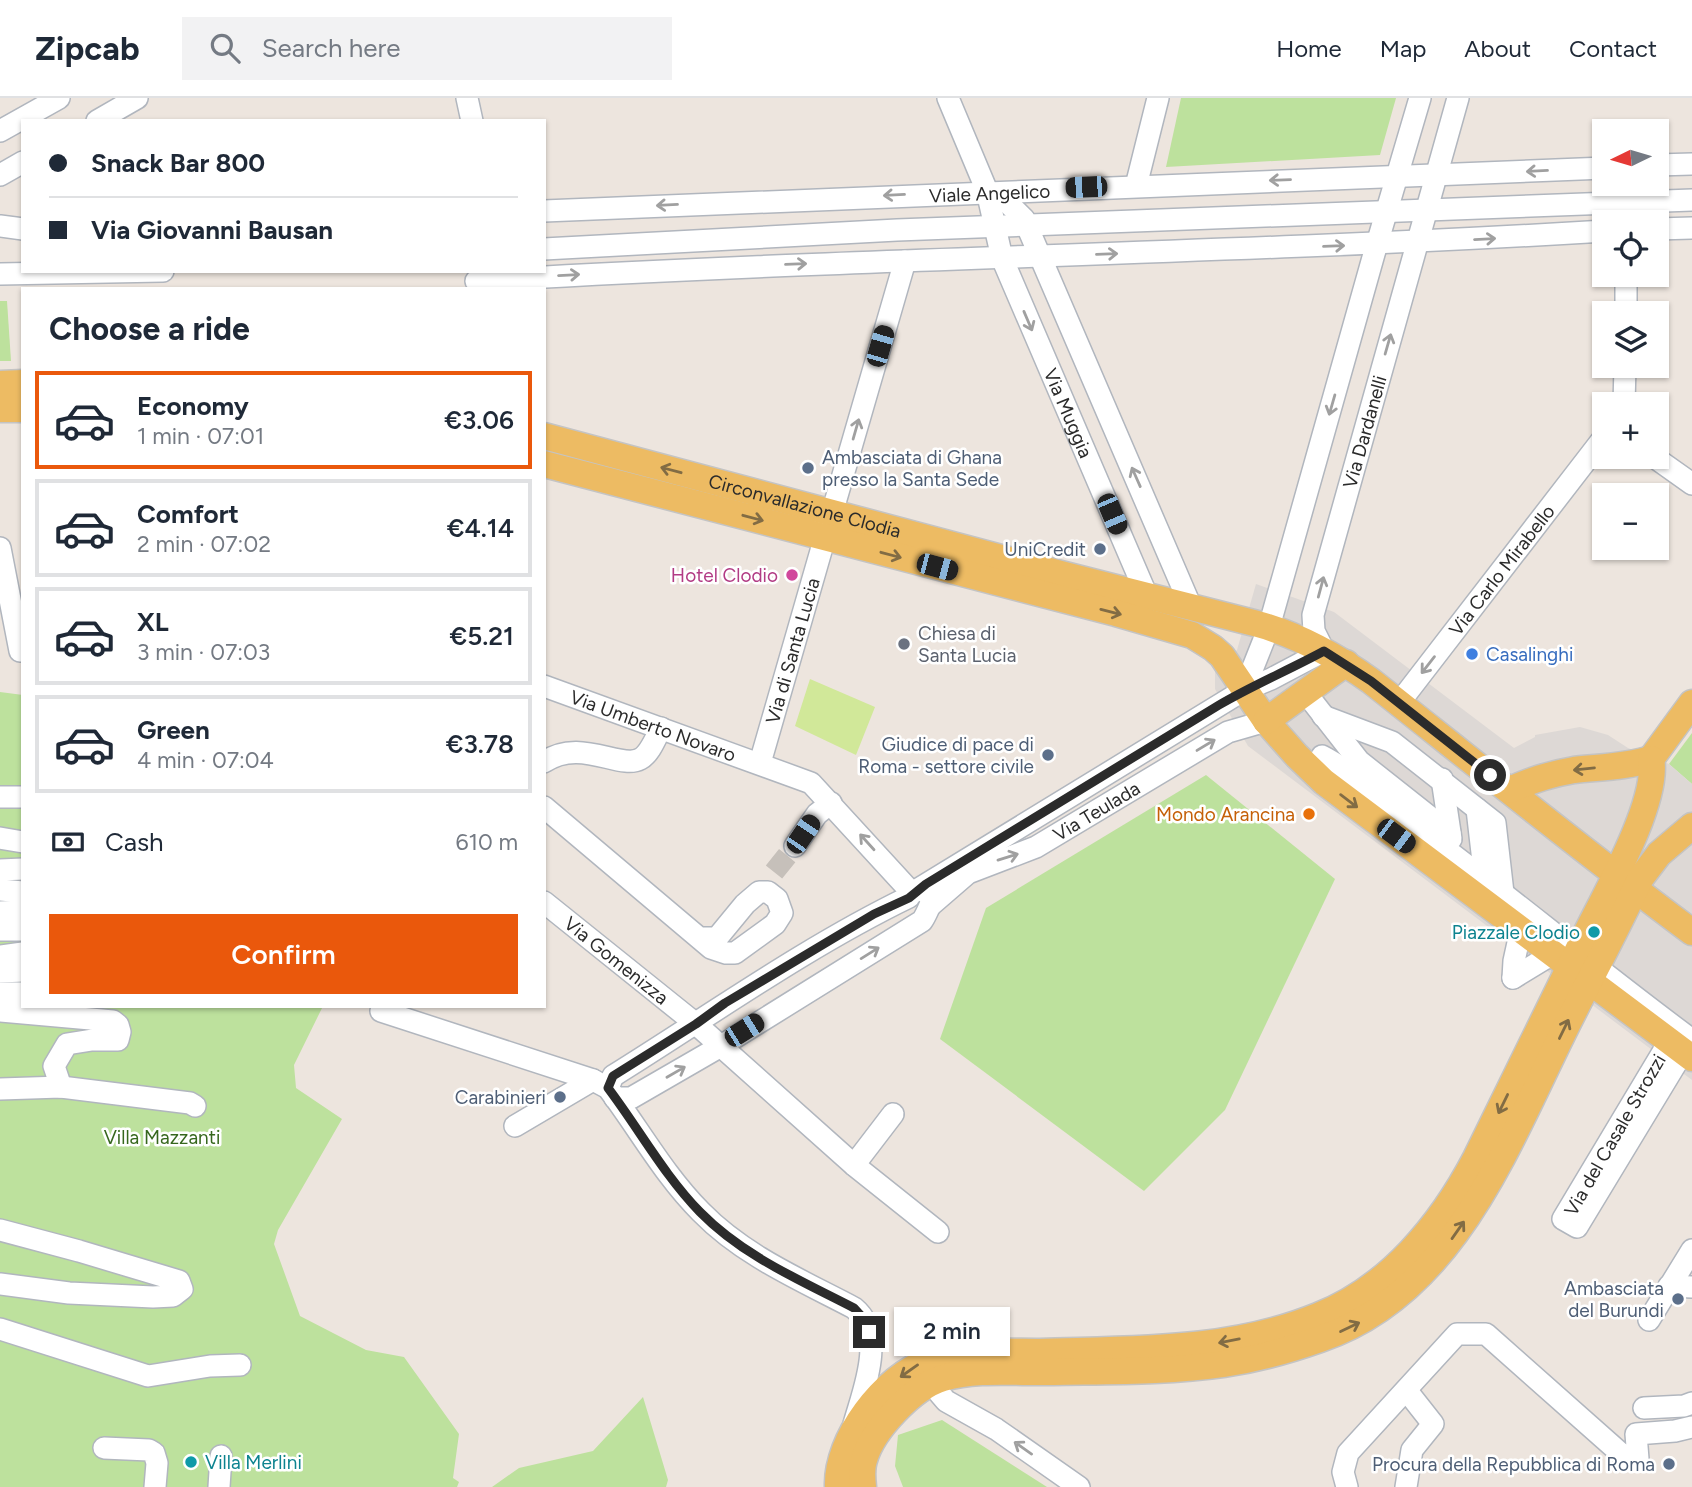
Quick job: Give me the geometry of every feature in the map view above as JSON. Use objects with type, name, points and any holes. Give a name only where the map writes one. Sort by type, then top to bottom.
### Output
[{"type":"main road","points":[[0,384],[21,383]]},
{"type":"main road","points":[[0,409],[21,409]]},
{"type":"main road","name":"Circonvallazione Clodia","points":[[546,437],[822,528],[1192,635],[1217,651],[1244,690]]},
{"type":"main road","name":"Circonvallazione Clodia","points":[[546,464],[822,528],[1147,596],[1269,627]]},
{"type":"main road","points":[[1269,627],[1335,657],[1399,703],[1692,932]]},
{"type":"main road","points":[[1266,721],[1305,692],[1335,657]]},
{"type":"main road","points":[[1244,690],[1266,721],[1310,756],[1335,790],[1521,929],[1577,964],[1684,1048]]},
{"type":"main road","points":[[1626,882],[1626,858],[1644,804],[1651,775],[1651,759],[1692,703]]},
{"type":"main road","points":[[1510,790],[1544,776],[1621,766],[1651,759]]},
{"type":"main road","points":[[1138,1359],[1225,1342],[1295,1324],[1404,1274],[1446,1246],[1485,1189],[1577,964],[1626,882],[1692,825]]},
{"type":"main road","points":[[838,1487],[841,1458],[851,1433],[875,1401],[903,1374],[920,1364],[952,1355],[1024,1362],[1138,1359],[1223,1364],[1286,1350],[1328,1337],[1359,1323],[1385,1306],[1404,1274]]},
{"type":"main road","points":[[863,1487],[864,1459],[876,1437],[902,1405],[919,1390],[934,1382],[1024,1362]]},
{"type":"street","points":[[21,119],[59,98]]},
{"type":"street","points":[[100,119],[137,98]]},
{"type":"street","points":[[467,98],[472,119]]},
{"type":"street","name":"Via Muggia","points":[[948,98],[987,191],[1002,258],[1147,596]]},
{"type":"street","points":[[1136,186],[1157,98]]},
{"type":"street","name":"Via Dardanelli","points":[[1269,627],[1420,98]]},
{"type":"street","name":"Via Dardanelli","points":[[1335,657],[1314,631],[1313,615],[1458,98]]},
{"type":"street","points":[[0,131],[21,119]]},
{"type":"street","points":[[0,175],[21,163]]},
{"type":"street","points":[[1670,165],[1692,164]]},
{"type":"street","name":"Viale Angelico","points":[[546,211],[1592,169]]},
{"type":"street","points":[[987,191],[1011,204],[1027,225]]},
{"type":"street","name":"Viale Angelico","points":[[546,249],[897,230],[1692,200]]},
{"type":"street","name":"Via Muggia","points":[[1027,225],[1191,607]]},
{"type":"street","points":[[1669,229],[1692,228]]},
{"type":"street","points":[[877,261],[897,230]]},
{"type":"street","points":[[477,280],[877,261],[1376,245],[1592,232]]},
{"type":"street","name":"Via di Santa Lucia","points":[[760,763],[822,528],[905,261]]},
{"type":"street","points":[[6,281],[97,273]]},
{"type":"street","points":[[1014,286],[1030,275],[1051,284]]},
{"type":"street","name":"Via Carlo Mirabello","points":[[1399,703],[1592,453]]},
{"type":"street","points":[[1669,468],[1692,485]]},
{"type":"street","points":[[1123,538],[1135,541],[1142,539],[1151,534],[1157,524]]},
{"type":"street","points":[[0,548],[14,650]]},
{"type":"street","points":[[1244,690],[1269,627]]},
{"type":"street","points":[[1244,690],[1335,657]]},
{"type":"street","name":"Via Umberto Novaro","points":[[546,687],[811,783],[920,901]]},
{"type":"street","name":"Via Teulada","points":[[920,901],[1244,690]]},
{"type":"street","points":[[1305,692],[1323,716],[1362,741],[1454,812],[1478,874],[1503,892],[1577,964]]},
{"type":"street","name":"Via Teulada","points":[[920,901],[922,921],[721,1046],[631,1098],[605,1089],[613,1076],[725,1003],[863,921],[920,901],[974,870],[1037,847],[1228,732],[1266,721]]},
{"type":"street","points":[[546,761],[561,754],[580,752],[634,761],[644,755],[661,728]]},
{"type":"street","points":[[1310,756],[1362,741]]},
{"type":"street","points":[[1362,741],[1359,761],[1454,812],[1478,874]]},
{"type":"street","points":[[1310,756],[1454,812],[1495,823],[1503,892]]},
{"type":"street","points":[[0,797],[21,797]]},
{"type":"street","points":[[795,846],[812,821],[831,803]]},
{"type":"street","points":[[546,809],[711,948],[730,954],[736,953],[775,924],[782,913],[770,882],[752,896],[717,937],[701,938]]},
{"type":"street","points":[[0,838],[21,842]]},
{"type":"street","points":[[0,870],[21,869]]},
{"type":"street","points":[[0,890],[21,892]]},
{"type":"street","name":"Via Gomenizza","points":[[546,904],[696,1024],[855,1165],[938,1232]]},
{"type":"street","points":[[0,912],[21,911]]},
{"type":"street","points":[[1521,929],[1513,978],[1577,964]]},
{"type":"street","points":[[0,930],[21,930]]},
{"type":"street","points":[[0,956],[21,953]]},
{"type":"street","points":[[0,972],[21,971]]},
{"type":"street","points":[[0,993],[21,993]]},
{"type":"street","points":[[0,1011],[113,1021],[118,1025],[118,1040],[67,1044],[54,1066],[61,1087]]},
{"type":"street","points":[[381,1011],[605,1089],[671,1178],[713,1225],[751,1254],[854,1308],[865,1320],[870,1338],[870,1356],[851,1433]]},
{"type":"street","name":"Via del Casale Strozzi","points":[[1684,1048],[1577,1227],[1563,1219],[1684,1048]]},
{"type":"street","points":[[0,1089],[61,1087],[190,1103],[195,1106]]},
{"type":"street","points":[[515,1126],[605,1089]]},
{"type":"street","points":[[855,1165],[893,1114]]},
{"type":"street","points":[[0,1230],[179,1281],[183,1289],[173,1296],[153,1297],[69,1293],[0,1284]]},
{"type":"street","points":[[1649,1320],[1692,1250]]},
{"type":"street","points":[[1670,1286],[1692,1287]]},
{"type":"street","points":[[0,1329],[148,1376],[210,1366],[240,1365]]},
{"type":"street","points":[[1347,1487],[1343,1472],[1348,1453],[1457,1334],[1486,1334],[1628,1459],[1638,1459],[1636,1434],[1692,1427]]},
{"type":"street","points":[[934,1382],[943,1398],[996,1429],[1079,1487]]},
{"type":"street","points":[[1406,1487],[1412,1450],[1433,1424],[1407,1391]]},
{"type":"street","points":[[1644,1408],[1684,1406],[1692,1403]]},
{"type":"street","points":[[104,1448],[149,1450],[154,1453],[155,1487]]},
{"type":"street","points":[[219,1487],[221,1456]]},
{"type":"green space","points":[[1181,98],[1396,98],[1380,155],[1166,167]]},
{"type":"green space","points":[[0,301],[7,301],[11,361],[0,361]]},
{"type":"green space","points":[[810,679],[875,707],[856,755],[795,726]]},
{"type":"green space","name":"Villa Mazzanti","points":[[0,692],[21,695],[21,1008],[322,1008],[294,1065],[296,1088],[342,1119],[278,1230],[274,1244],[300,1316],[366,1350],[404,1357],[459,1434],[453,1478],[459,1482],[457,1487],[0,1487]]},
{"type":"green space","points":[[1692,733],[1692,784],[1669,764]]},
{"type":"green space","points":[[1206,775],[1335,879],[1225,1110],[1144,1191],[940,1039],[986,908]]},
{"type":"green space","points":[[643,1397],[668,1480],[666,1487],[492,1487],[519,1468],[593,1451]]},
{"type":"green space","points":[[942,1420],[1047,1487],[903,1487],[895,1466],[898,1435]]},
{"type":"shaded area","name":"Piazzale Clodio","points":[[1256,584],[1334,612],[1514,748],[1535,735],[1580,727],[1608,735],[1628,748],[1669,764],[1692,784],[1692,1080],[1248,746],[1215,689],[1215,670],[1237,650]]},
{"type":"tunnel","points":[[774,872],[795,846]]},
{"type":"place","name":"Ambasciata di Ghana presso la Santa Sede","points":[[808,468]]},
{"type":"place","name":"UniCredit","points":[[1100,549]]},
{"type":"place","name":"Hotel Clodio","points":[[792,575]]},
{"type":"place","name":"Chiesa di Santa Lucia","points":[[904,644]]},
{"type":"place","name":"Casalinghi","points":[[1472,654]]},
{"type":"place","name":"Giudice di pace di Roma - settore civile","points":[[1048,755]]},
{"type":"place","name":"Mondo Arancina","points":[[1309,814]]},
{"type":"place","name":"Piazzale Clodio","points":[[1594,932]]},
{"type":"place","name":"Carabinieri","points":[[560,1097]]},
{"type":"place","name":"Ambasciata del Burundi","points":[[1678,1299]]},
{"type":"place","name":"Villa Merlini","points":[[191,1462]]},
{"type":"place","name":"Procura della Repubblica di Roma","points":[[1669,1464]]},
{"type":"route","points":[[869,1332],[862,1315],[854,1308],[751,1254],[699,1211],[671,1178],[608,1088],[613,1076],[725,1003],[874,914],[909,898],[926,884],[1244,690],[1324,651],[1371,681],[1490,775]]}]
